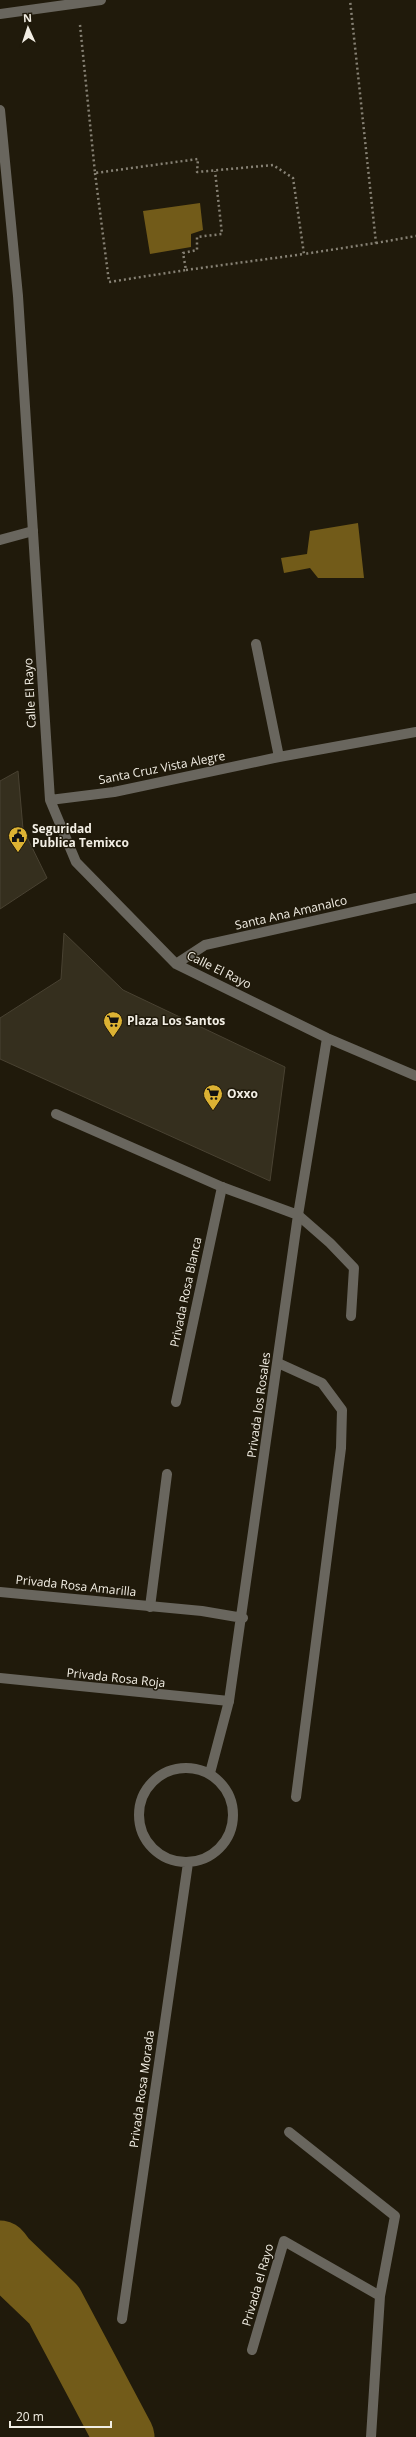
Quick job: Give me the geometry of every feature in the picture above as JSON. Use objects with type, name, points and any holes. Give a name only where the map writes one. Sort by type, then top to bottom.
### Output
[{"type":"street","points":[[0,14],[101,0]]},
{"type":"street","name":"Calle El Rayo","points":[[0,110],[18,296],[50,800],[76,862],[176,964],[327,1038],[416,1076]]},
{"type":"street","points":[[0,540],[33,531]]},
{"type":"street","points":[[256,644],[279,757]]},
{"type":"street","name":"Santa Cruz Vista Alegre","points":[[50,800],[114,792],[279,757],[416,732]]},
{"type":"street","name":"Santa Ana Amanalco","points":[[176,964],[205,946],[416,898]]},
{"type":"street","name":"Privada los Rosales","points":[[210,1774],[229,1701],[243,1618],[298,1215],[327,1038]]},
{"type":"street","points":[[56,1114],[222,1187],[298,1215],[330,1243],[354,1268],[351,1316]]},
{"type":"street","name":"Privada Rosa Blanca","points":[[176,1402],[222,1187]]},
{"type":"street","points":[[278,1363],[322,1383],[342,1410],[341,1448],[296,1797]]},
{"type":"street","name":"Privada Rosa Amarilla","points":[[150,1607],[167,1474]]},
{"type":"street","name":"Privada Rosa Amarilla","points":[[0,1592],[202,1611],[243,1618]]},
{"type":"street","name":"Privada Rosa Roja","points":[[0,1678],[229,1701]]},
{"type":"street","points":[[185,1768],[210,1774],[227,1790],[234,1814],[229,1838],[212,1856],[188,1863],[164,1858],[145,1841],[138,1817],[143,1793],[161,1774],[185,1768]]},
{"type":"street","name":"Privada Rosa Morada","points":[[122,2319],[188,1863]]},
{"type":"street","points":[[289,2132],[395,2216],[380,2296],[371,2437]]},
{"type":"street","name":"Privada el Rayo","points":[[252,2350],[284,2241],[380,2296]]},
{"type":"path","points":[[350,0],[376,242]]},
{"type":"path","points":[[78,3],[109,282],[304,254],[416,236]]},
{"type":"path","points":[[96,173],[198,159],[197,172],[274,165],[293,178],[304,254]]},
{"type":"path","points":[[186,270],[183,253],[198,250],[197,237],[222,234],[215,171]]},
{"type":"shaded area","points":[[200,203],[203,230],[191,234],[191,247],[150,254],[143,211]]},
{"type":"shaded area","points":[[358,523],[364,578],[318,578],[310,568],[284,573],[281,558],[307,554],[310,531]]},
{"type":"building","name":"Seguridad Publica Temixco","points":[[18,771],[23,829],[47,878],[0,909],[0,781]]},
{"type":"building","name":"Plaza Los Santos","points":[[64,933],[123,990],[285,1067],[270,1181],[0,1059],[0,1018],[61,979]]},
{"type":"waterway","points":[[0,2251],[6,2259],[54,2305],[124,2437]]},
{"type":"place","name":"Seguridad Publica Temixco","points":[[18,853]]},
{"type":"place","name":"Plaza Los Santos","points":[[113,1038]]},
{"type":"place","name":"Oxxo","points":[[213,1111]]}]
